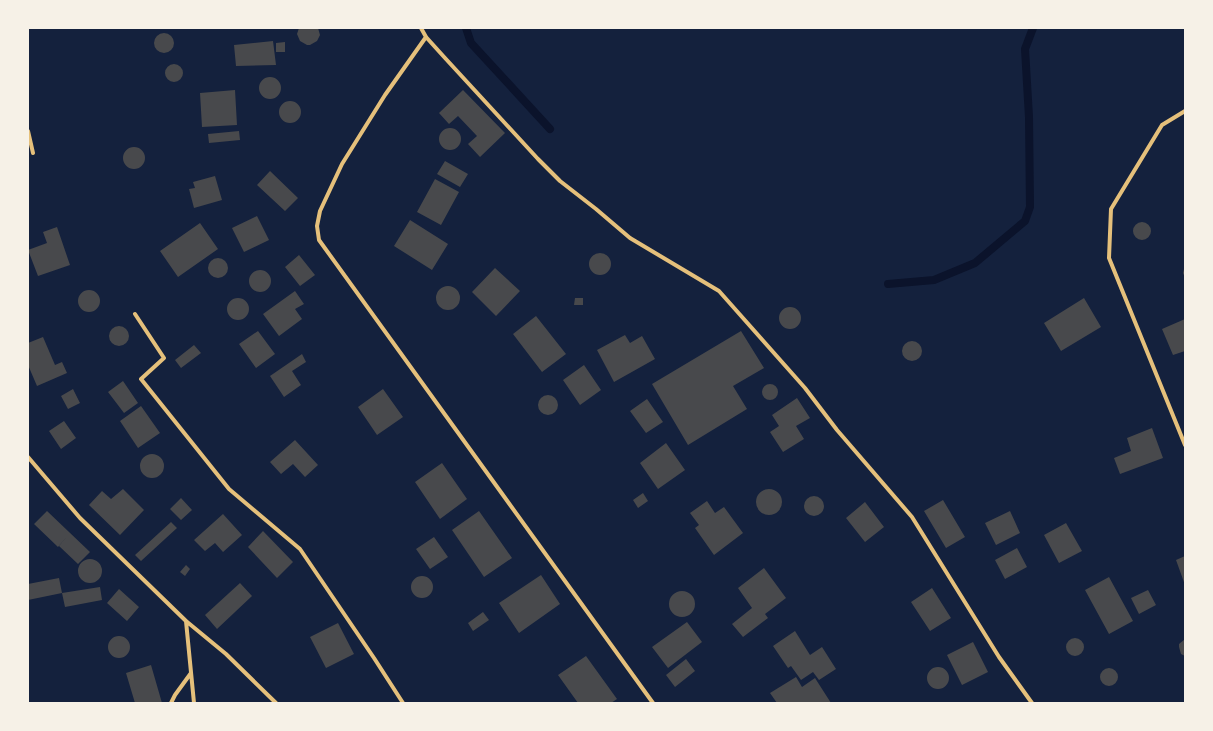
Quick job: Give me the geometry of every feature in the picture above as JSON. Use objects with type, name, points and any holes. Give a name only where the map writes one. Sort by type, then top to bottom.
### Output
[{"type":"street","points":[[421,28],[426,37],[560,181],[630,238],[719,291],[805,388],[837,430],[912,517],[999,656],[1032,703]]},
{"type":"street","points":[[426,37],[385,95],[342,164],[320,211],[317,226],[319,240],[653,703]]},
{"type":"street","points":[[1185,111],[1162,125],[1111,209],[1109,258],[1185,444]]},
{"type":"street","points":[[28,131],[33,153]]},
{"type":"street","points":[[136,314],[164,358],[141,379],[229,488],[300,549],[403,703]]},
{"type":"street","points":[[28,457],[80,518],[186,621],[226,654],[276,703]]},
{"type":"street","points":[[186,621],[194,703]]},
{"type":"street","points":[[171,703],[191,673]]},
{"type":"building","points":[[299,28],[318,28],[320,35],[317,41],[307,45],[300,41],[297,34]]},
{"type":"building","points":[[164,33],[171,36],[174,43],[171,50],[164,53],[157,50],[154,43],[157,36]]},
{"type":"building","points":[[273,41],[276,65],[236,66],[234,45]]},
{"type":"building","points":[[285,42],[285,52],[276,52],[276,43]]},
{"type":"building","points":[[170,64],[178,64],[183,69],[181,80],[178,82],[170,82],[165,77],[165,69]]},
{"type":"building","points":[[270,77],[278,80],[281,88],[278,96],[270,99],[262,96],[259,88],[262,80]]},
{"type":"building","points":[[235,90],[237,125],[202,127],[200,93]]},
{"type":"building","points":[[463,90],[505,133],[480,157],[468,144],[477,136],[458,116],[449,124],[439,113]]},
{"type":"building","points":[[290,101],[298,104],[301,112],[298,120],[290,123],[282,120],[279,112],[282,104]]},
{"type":"building","points":[[450,128],[458,131],[461,139],[458,147],[450,150],[442,147],[439,139],[442,131]]},
{"type":"building","points":[[239,131],[240,140],[209,143],[208,134]]},
{"type":"building","points":[[134,147],[142,150],[145,158],[142,166],[134,169],[126,166],[123,158],[126,150]]},
{"type":"building","points":[[445,161],[468,174],[460,187],[437,174]]},
{"type":"building","points":[[270,171],[298,198],[285,211],[257,185]]},
{"type":"building","points":[[215,176],[222,200],[194,208],[189,189],[195,188],[193,182]]},
{"type":"building","points":[[435,179],[459,192],[441,225],[417,212]]},
{"type":"building","points":[[257,216],[269,240],[244,252],[232,228]]},
{"type":"building","points":[[410,220],[448,244],[432,270],[394,246]]},
{"type":"building","points":[[1142,222],[1148,225],[1151,231],[1148,237],[1142,240],[1136,237],[1133,231],[1136,225]]},
{"type":"building","points":[[200,223],[218,249],[178,277],[160,251]]},
{"type":"building","points":[[57,227],[70,265],[38,276],[28,250],[47,243],[43,232]]},
{"type":"building","points":[[600,253],[608,256],[611,264],[608,272],[600,275],[592,272],[589,264],[592,256]]},
{"type":"building","points":[[299,255],[315,275],[300,286],[285,267]]},
{"type":"building","points":[[218,258],[225,261],[228,268],[225,275],[218,278],[211,275],[208,268],[211,261]]},
{"type":"building","points":[[1185,265],[1185,278],[1183,273]]},
{"type":"building","points":[[495,268],[520,291],[496,316],[472,292]]},
{"type":"building","points":[[260,270],[268,273],[271,281],[268,289],[260,292],[252,289],[249,281],[252,273]]},
{"type":"building","points":[[448,286],[453,287],[459,293],[459,303],[453,309],[448,310],[443,309],[437,303],[436,298],[437,293],[443,287]]},
{"type":"building","points":[[89,290],[97,293],[100,301],[97,309],[89,312],[81,309],[78,301],[81,293]]},
{"type":"building","points":[[295,291],[304,304],[295,309],[302,319],[279,336],[263,314]]},
{"type":"building","points":[[238,298],[242,299],[248,305],[248,313],[242,319],[238,320],[234,319],[228,313],[227,309],[228,305],[234,299]]},
{"type":"building","points":[[575,298],[583,298],[583,305],[574,305]]},
{"type":"building","points":[[1084,298],[1101,327],[1061,351],[1044,323]]},
{"type":"building","points":[[786,307],[794,307],[801,314],[801,322],[794,329],[786,329],[779,322],[779,314]]},
{"type":"building","points":[[536,316],[566,354],[542,372],[513,334]]},
{"type":"building","points":[[1185,319],[1185,351],[1173,355],[1162,329]]},
{"type":"building","points":[[115,326],[123,326],[129,332],[129,340],[123,346],[115,346],[109,340],[109,332]]},
{"type":"building","points":[[258,331],[275,354],[256,368],[239,344]]},
{"type":"building","points":[[741,331],[764,368],[733,386],[747,409],[688,445],[652,384]]},
{"type":"building","points":[[625,335],[630,343],[642,336],[655,359],[614,382],[597,350]]},
{"type":"building","points":[[43,337],[55,365],[62,362],[67,373],[37,386],[28,365],[28,343]]},
{"type":"building","points":[[908,341],[916,341],[922,347],[922,355],[916,361],[908,361],[902,355],[902,347]]},
{"type":"building","points":[[194,345],[201,353],[181,368],[175,360]]},
{"type":"building","points":[[302,354],[306,362],[292,371],[301,385],[284,397],[270,376]]},
{"type":"building","points":[[584,365],[601,390],[580,405],[563,380]]},
{"type":"building","points":[[123,381],[138,403],[124,413],[108,392]]},
{"type":"building","points":[[767,384],[773,384],[778,389],[776,398],[773,400],[767,400],[762,395],[762,389]]},
{"type":"building","points":[[73,389],[80,403],[68,409],[61,396]]},
{"type":"building","points":[[383,389],[403,417],[377,435],[358,407]]},
{"type":"building","points":[[544,395],[552,395],[558,401],[558,409],[552,415],[544,415],[538,409],[538,401]]},
{"type":"building","points":[[797,398],[810,418],[796,426],[804,439],[783,452],[770,432],[779,426],[772,415]]},
{"type":"building","points":[[647,399],[663,422],[646,433],[630,411]]},
{"type":"building","points":[[141,406],[160,433],[138,448],[120,421]]},
{"type":"building","points":[[64,421],[76,438],[61,449],[49,431]]},
{"type":"building","points":[[1152,428],[1163,458],[1120,474],[1114,458],[1131,451],[1127,438]]},
{"type":"building","points":[[295,440],[318,465],[305,477],[293,464],[281,474],[270,462]]},
{"type":"building","points":[[666,443],[685,470],[658,489],[640,463]]},
{"type":"building","points":[[152,454],[157,455],[163,461],[163,471],[157,477],[152,478],[147,477],[141,471],[140,466],[141,461],[147,455]]},
{"type":"building","points":[[442,463],[467,499],[440,519],[415,482]]},
{"type":"building","points":[[123,489],[144,510],[120,535],[89,505],[102,491],[111,499]]},
{"type":"building","points":[[769,489],[778,493],[782,502],[778,511],[769,515],[760,511],[756,502],[760,493]]},
{"type":"building","points":[[643,493],[648,501],[638,508],[633,500]]},
{"type":"building","points":[[814,496],[821,499],[824,506],[821,513],[814,516],[807,513],[804,506],[807,499]]},
{"type":"building","points":[[181,498],[192,510],[181,520],[170,509]]},
{"type":"building","points":[[943,500],[965,537],[946,548],[924,511]]},
{"type":"building","points":[[707,501],[715,513],[724,507],[743,533],[714,555],[695,528],[699,525],[690,513]]},
{"type":"building","points":[[865,502],[884,527],[865,542],[846,518]]},
{"type":"building","points":[[47,511],[90,552],[78,564],[59,546],[68,535],[58,547],[34,524]]},
{"type":"building","points":[[479,511],[512,558],[484,577],[452,530]]},
{"type":"building","points":[[1010,511],[1020,533],[996,545],[985,523]]},
{"type":"building","points":[[223,514],[242,535],[223,552],[215,543],[205,551],[194,540]]},
{"type":"building","points":[[171,522],[177,528],[141,561],[135,555]]},
{"type":"building","points":[[1066,523],[1082,551],[1059,563],[1044,535]]},
{"type":"building","points":[[263,531],[293,562],[277,578],[248,547]]},
{"type":"building","points":[[434,537],[448,557],[430,569],[416,549]]},
{"type":"building","points":[[1017,548],[1027,567],[1005,579],[995,560]]},
{"type":"building","points":[[1185,556],[1185,585],[1176,560]]},
{"type":"building","points":[[90,559],[99,562],[102,571],[99,580],[90,583],[81,580],[78,571],[81,562]]},
{"type":"building","points":[[186,565],[190,569],[185,576],[180,572]]},
{"type":"building","points":[[764,568],[786,598],[765,614],[768,618],[743,637],[732,624],[752,608],[738,588]]},
{"type":"building","points":[[541,575],[560,604],[519,633],[499,603]]},
{"type":"building","points":[[422,576],[430,579],[433,587],[430,595],[422,598],[414,595],[411,587],[414,579]]},
{"type":"building","points":[[1109,577],[1133,621],[1109,634],[1085,590]]},
{"type":"building","points":[[59,578],[62,593],[28,600],[28,584]]},
{"type":"building","points":[[240,583],[252,596],[217,629],[205,615]]},
{"type":"building","points":[[100,587],[102,600],[65,607],[62,593]]},
{"type":"building","points":[[932,588],[951,618],[930,631],[911,602]]},
{"type":"building","points":[[119,589],[139,607],[127,621],[107,603]]},
{"type":"building","points":[[1148,590],[1156,605],[1139,614],[1131,598]]},
{"type":"building","points":[[682,591],[691,595],[695,604],[691,613],[682,617],[673,613],[669,604],[673,595]]},
{"type":"building","points":[[483,612],[489,620],[473,631],[468,623]]},
{"type":"building","points":[[687,622],[702,642],[668,668],[652,647]]},
{"type":"building","points":[[338,623],[354,654],[326,668],[310,637]]},
{"type":"building","points":[[795,631],[810,655],[822,647],[836,669],[819,680],[813,672],[801,680],[791,666],[788,668],[773,646]]},
{"type":"building","points":[[119,636],[127,639],[130,647],[127,655],[119,658],[111,655],[108,647],[111,639]]},
{"type":"building","points":[[1071,638],[1079,638],[1084,643],[1082,654],[1079,656],[1071,656],[1066,651],[1066,643]]},
{"type":"building","points":[[1185,639],[1185,656],[1181,654],[1179,644]]},
{"type":"building","points":[[973,642],[988,672],[962,685],[947,655]]},
{"type":"building","points":[[586,656],[617,699],[611,703],[578,703],[558,675]]},
{"type":"building","points":[[686,659],[695,671],[675,687],[666,675]]},
{"type":"building","points":[[151,665],[162,703],[135,703],[126,673]]},
{"type":"building","points":[[938,667],[946,670],[949,678],[946,686],[938,689],[930,686],[927,678],[930,670]]},
{"type":"building","points":[[1105,668],[1113,668],[1118,673],[1116,684],[1113,686],[1105,686],[1100,681],[1100,673]]},
{"type":"building","points":[[796,677],[802,687],[815,678],[831,703],[777,703],[770,693]]},
{"type":"waterway","points":[[466,28],[471,43],[550,129]]},
{"type":"waterway","points":[[888,284],[934,280],[975,263],[1025,221],[1030,207],[1029,117],[1025,49],[1033,28]]}]
